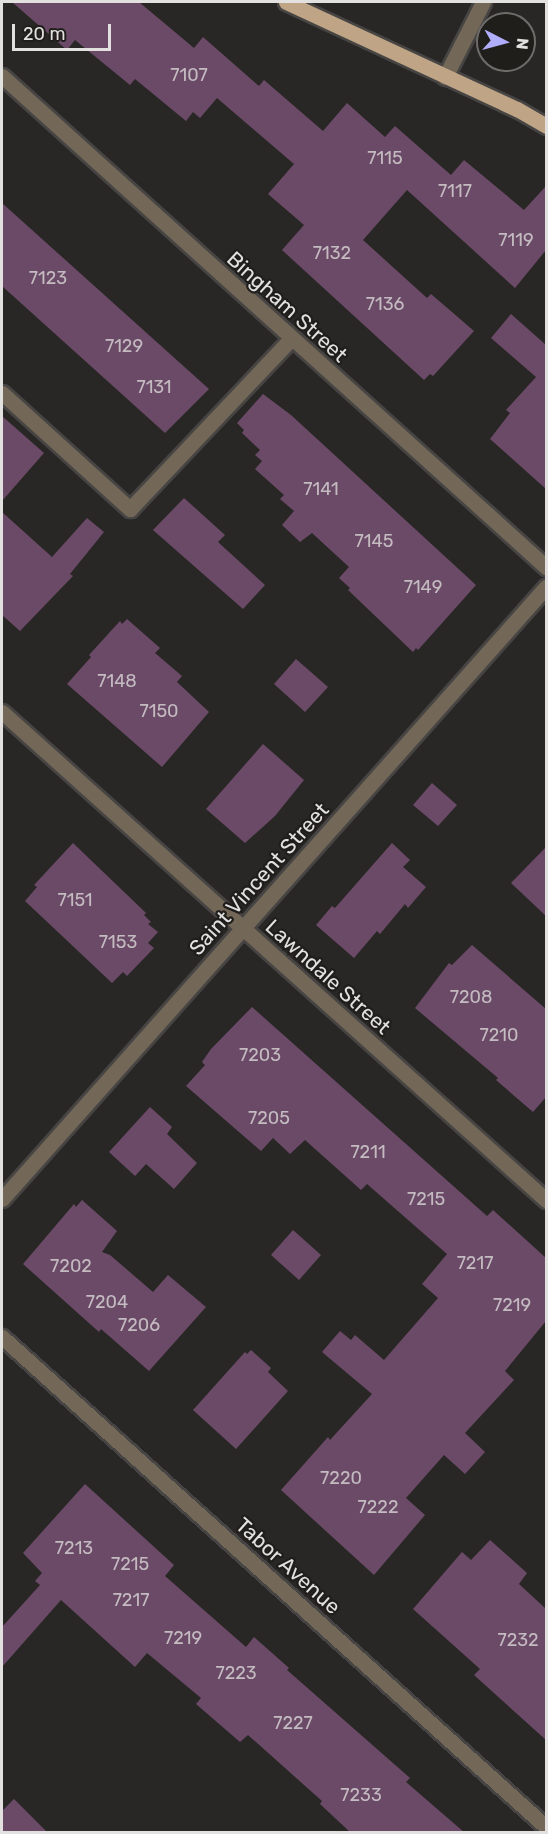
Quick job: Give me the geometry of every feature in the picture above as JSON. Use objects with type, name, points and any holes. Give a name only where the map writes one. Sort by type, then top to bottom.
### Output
[{"type":"main road","points":[[286,2],[517,109],[546,126]]},
{"type":"street","points":[[445,77],[483,2]]},
{"type":"street","name":"Bingham Street","points":[[2,76],[546,567]]},
{"type":"street","points":[[2,393],[129,509],[291,339]]},
{"type":"street","name":"Saint Vincent Street","points":[[2,1199],[546,587]]},
{"type":"street","name":"Lawndale Street","points":[[2,712],[546,1200]]},
{"type":"street","name":"Tabor Avenue","points":[[2,1337],[546,1827]]},
{"type":"building","points":[[12,2],[139,2],[194,48],[203,37],[259,86],[264,80],[323,131],[347,103],[385,137],[395,126],[451,175],[464,160],[524,210],[546,186],[546,250],[515,288],[407,190],[363,240],[427,298],[431,294],[474,331],[433,376],[430,374],[424,380],[282,250],[304,225],[268,194],[294,164],[217,98],[200,118],[193,112],[186,121],[135,79],[130,85],[75,40],[67,50]]},
{"type":"building","points":[[2,203],[209,389],[165,433],[2,286]]},
{"type":"building","points":[[511,314],[546,345],[546,489],[490,439],[510,413],[506,410],[536,377],[491,338]]},
{"type":"building","points":[[263,394],[291,415],[476,585],[418,650],[416,648],[413,652],[348,590],[350,588],[339,578],[349,567],[312,533],[300,542],[282,525],[294,511],[280,499],[284,495],[255,469],[262,461],[255,455],[260,450],[242,433],[244,430],[237,423]]},
{"type":"building","points":[[2,416],[44,453],[2,501]]},
{"type":"building","points":[[184,498],[225,535],[218,542],[265,585],[243,609],[153,530]]},
{"type":"building","points":[[2,512],[52,557],[87,518],[104,532],[70,574],[73,576],[20,631],[2,615]]},
{"type":"building","points":[[127,619],[160,648],[155,653],[182,676],[177,682],[209,712],[162,767],[67,684],[91,657],[89,655],[120,621],[122,624]]},
{"type":"building","points":[[296,659],[328,687],[305,712],[274,684]]},
{"type":"building","points":[[263,744],[304,780],[275,816],[245,843],[206,809]]},
{"type":"building","points":[[432,783],[457,805],[438,826],[413,805]]},
{"type":"building","points":[[73,843],[146,913],[144,915],[151,922],[148,924],[158,932],[148,943],[154,948],[127,976],[123,972],[112,983],[25,901],[37,887],[34,885]]},
{"type":"building","points":[[392,843],[410,860],[403,867],[426,887],[408,908],[405,904],[380,934],[377,931],[354,958],[316,925],[332,906],[335,908]]},
{"type":"building","points":[[546,847],[546,916],[511,883]]},
{"type":"building","points":[[472,945],[546,1009],[546,1097],[533,1112],[496,1080],[498,1078],[415,1008],[449,963],[452,965]]},
{"type":"building","points":[[252,1007],[487,1216],[493,1210],[546,1258],[546,1321],[505,1371],[514,1380],[465,1433],[485,1452],[465,1474],[444,1455],[406,1498],[425,1515],[374,1575],[281,1490],[328,1437],[330,1440],[372,1394],[322,1352],[340,1331],[351,1340],[355,1335],[384,1360],[438,1298],[422,1284],[447,1254],[367,1184],[361,1190],[305,1140],[290,1154],[273,1138],[261,1151],[186,1086],[205,1065],[202,1062],[211,1049]]},
{"type":"building","points":[[150,1107],[172,1127],[167,1134],[197,1163],[174,1189],[146,1164],[135,1176],[109,1152]]},
{"type":"building","points":[[82,1200],[117,1231],[102,1252],[110,1255],[153,1292],[168,1275],[206,1307],[149,1371],[101,1329],[99,1332],[23,1264],[74,1204],[76,1207]]},
{"type":"building","points":[[293,1230],[321,1255],[299,1280],[271,1255]]},
{"type":"building","points":[[251,1350],[271,1368],[268,1372],[288,1391],[236,1449],[193,1410],[245,1352],[247,1354]]},
{"type":"building","points":[[85,1484],[174,1565],[165,1576],[246,1647],[254,1637],[289,1668],[287,1670],[410,1778],[406,1782],[465,1833],[351,1833],[320,1804],[322,1801],[248,1735],[240,1742],[196,1704],[201,1698],[147,1653],[135,1667],[61,1600],[2,1667],[2,1627],[40,1585],[35,1581],[42,1573],[23,1553]]},
{"type":"building","points":[[490,1540],[527,1573],[519,1584],[546,1609],[546,1740],[474,1675],[480,1669],[413,1609],[462,1552],[471,1560]]},
{"type":"building","points":[[14,1799],[48,1833],[2,1833],[2,1811]]}]
